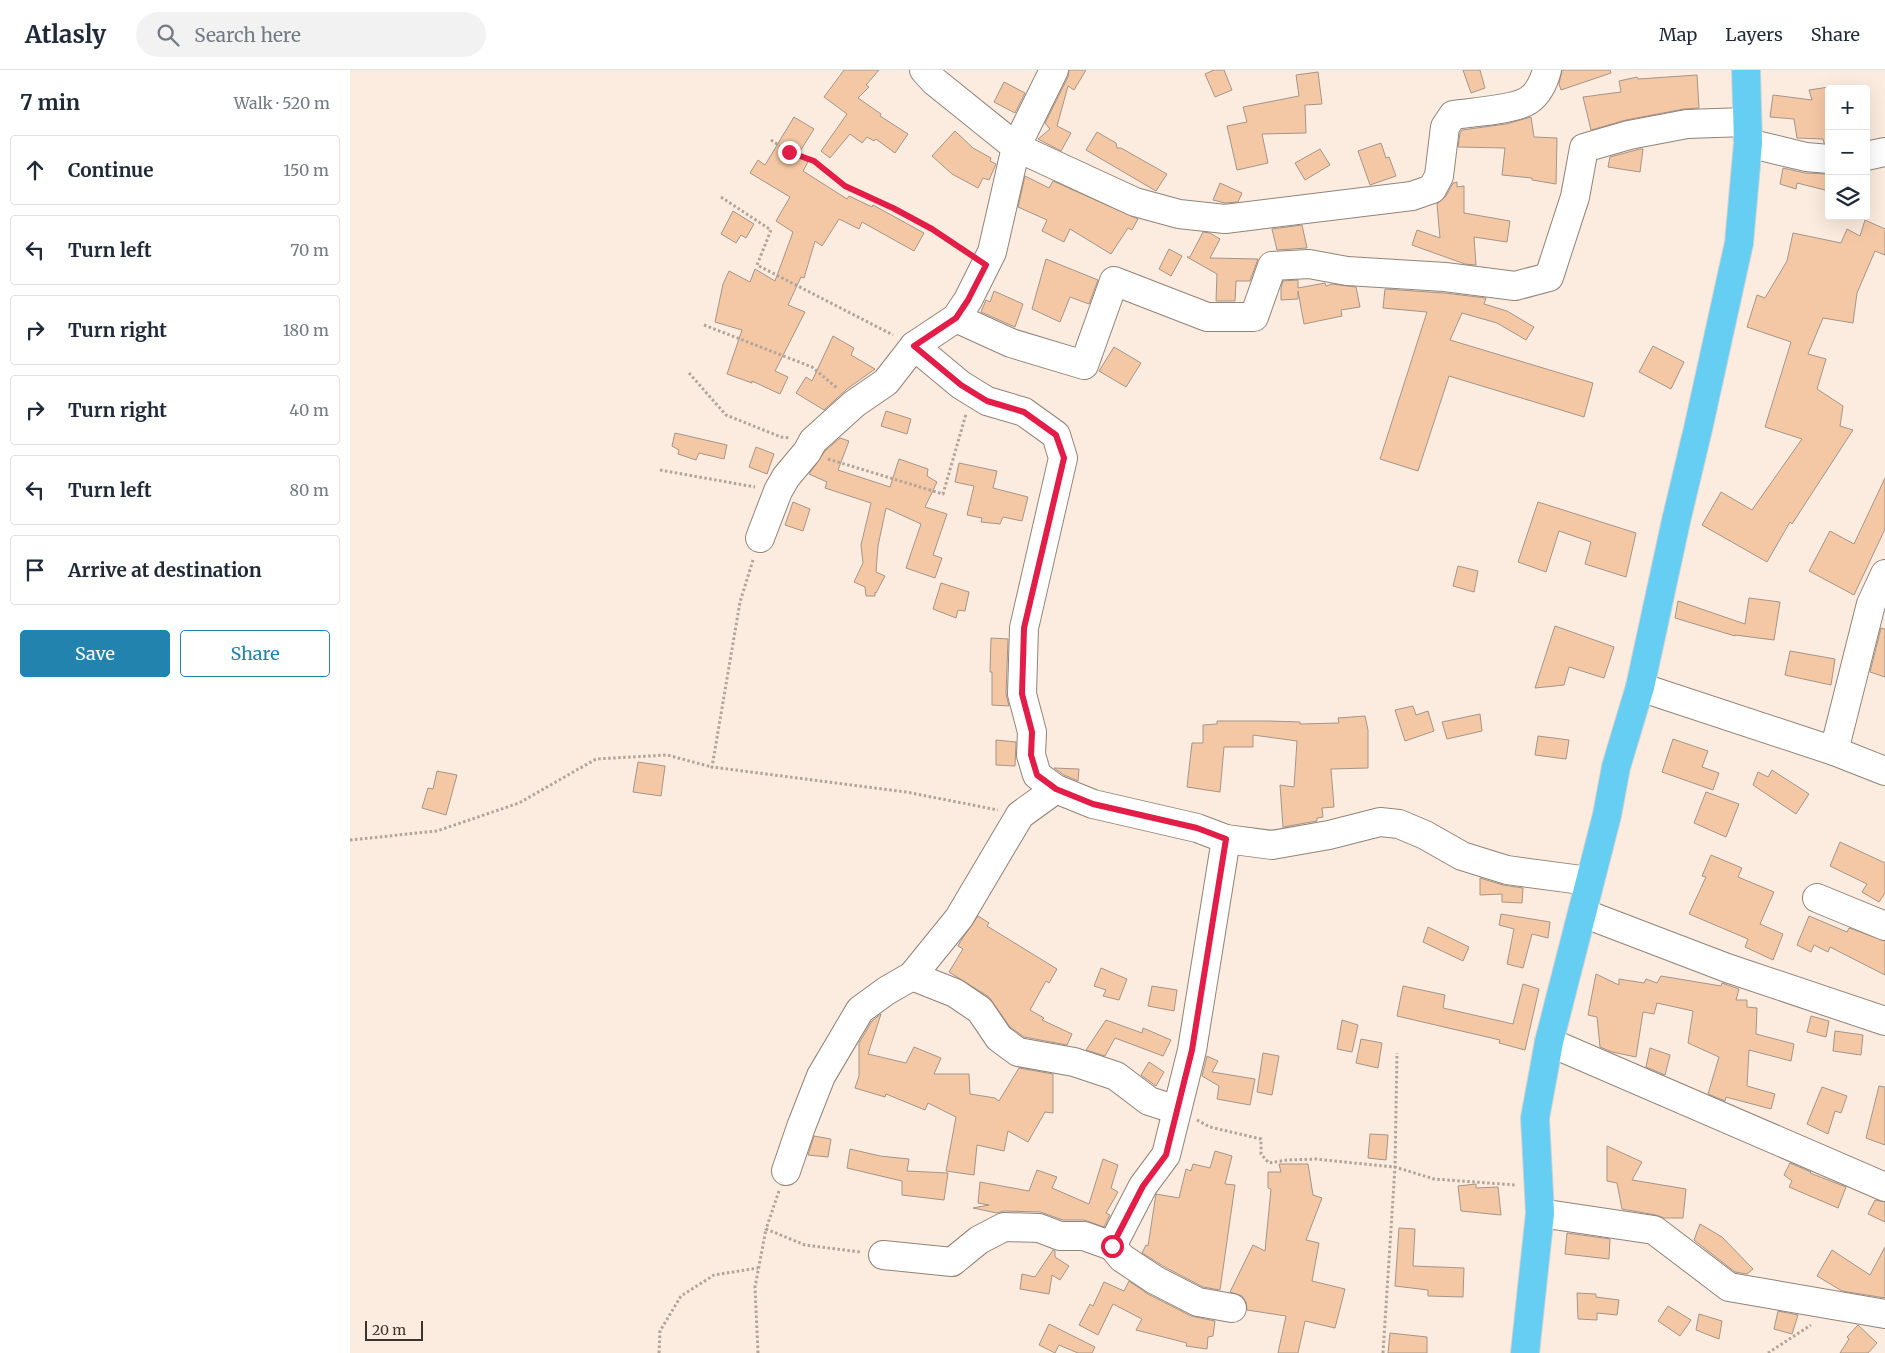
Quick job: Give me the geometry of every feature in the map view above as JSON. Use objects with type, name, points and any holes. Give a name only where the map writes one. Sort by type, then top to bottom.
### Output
[{"type":"main road","points":[[1525,1353],[1540,1200],[1535,1118],[1549,1042],[1607,815],[1616,767],[1640,687],[1739,243],[1747,132],[1746,70]]},
{"type":"street","points":[[924,70],[934,81],[1016,147],[1135,202],[1179,214],[1225,219],[1412,196],[1432,189],[1437,182],[1445,127],[1453,115],[1511,106],[1529,100],[1537,92],[1547,70]]},
{"type":"street","points":[[760,538],[778,491],[786,477],[810,447],[854,404],[886,382],[914,346],[956,318],[968,300],[992,252],[1016,147],[1054,70]]},
{"type":"street","points":[[956,318],[1011,343],[1084,365],[1114,281],[1207,317],[1254,317],[1272,266],[1309,264],[1347,271],[1445,277],[1515,286],[1549,276],[1575,197],[1584,148],[1630,135],[1687,124],[1747,132],[1806,157],[1825,159]]},
{"type":"street","points":[[1870,155],[1885,152]]},
{"type":"street","points":[[914,346],[961,385],[987,401],[1024,412],[1056,435],[1064,458],[1024,628],[1022,694],[1032,732],[1031,755],[1037,775],[1056,789],[1093,804],[1197,828],[1226,839],[1272,845],[1330,835],[1380,822],[1399,824],[1425,835],[1462,856],[1507,870],[1589,881]]},
{"type":"street","points":[[1834,751],[1871,604],[1885,574]]},
{"type":"street","points":[[1640,687],[1834,751],[1885,771]]},
{"type":"street","points":[[786,1171],[821,1076],[860,1010],[886,991],[912,976],[959,918],[1020,815],[1056,789]]},
{"type":"street","points":[[1112,1246],[1143,1186],[1166,1155],[1192,1050],[1226,839]]},
{"type":"street","points":[[1817,898],[1885,926]]},
{"type":"street","points":[[1583,913],[1726,968],[1885,1021]]},
{"type":"street","points":[[912,976],[955,993],[980,1010],[999,1038],[1018,1052],[1074,1062],[1116,1076],[1149,1101],[1177,1110]]},
{"type":"street","points":[[1549,1042],[1885,1187]]},
{"type":"street","points":[[1540,1200],[1654,1230],[1729,1287],[1885,1314]]},
{"type":"street","points":[[883,1255],[952,1262],[979,1240],[1004,1227],[1039,1228],[1060,1236],[1084,1236],[1112,1246],[1122,1258],[1155,1280],[1198,1302],[1232,1308]]},
{"type":"path","points":[[771,140],[789,152],[814,161],[845,186],[893,208],[932,229],[986,265]]},
{"type":"path","points":[[721,197],[771,230],[757,265],[914,346]]},
{"type":"path","points":[[704,325],[812,367],[854,404]]},
{"type":"path","points":[[689,373],[726,415],[781,437],[943,494],[966,414],[960,412]]},
{"type":"path","points":[[660,470],[778,491]]},
{"type":"path","points":[[712,767],[740,602],[760,538]]},
{"type":"path","points":[[350,840],[437,831],[519,803],[596,759],[667,755],[712,767],[906,792],[1020,815]]},
{"type":"path","points":[[1383,1353],[1395,1167],[1397,1053]]},
{"type":"path","points":[[1177,1110],[1210,1127],[1261,1139],[1261,1154],[1269,1163],[1287,1160],[1316,1160],[1395,1167],[1434,1179],[1483,1181],[1540,1200]]},
{"type":"path","points":[[758,1353],[755,1287],[766,1230],[786,1171]]},
{"type":"path","points":[[766,1230],[805,1245],[883,1255]]},
{"type":"path","points":[[659,1353],[660,1331],[681,1296],[714,1275],[758,1268]]},
{"type":"path","points":[[1768,1353],[1817,1322],[1834,1305]]},
{"type":"building","points":[[844,70],[879,70],[866,85],[869,87],[858,98],[881,114],[880,116],[908,134],[895,153],[876,139],[874,141],[867,137],[862,143],[850,134],[830,158],[821,151],[847,114],[824,97]]},
{"type":"building","points":[[1069,70],[1086,70],[1074,90],[1068,86],[1057,126],[1071,133],[1061,151],[1038,139],[1050,129],[1045,123],[1068,77]]},
{"type":"building","points":[[1214,70],[1224,70],[1232,90],[1215,97],[1205,74]]},
{"type":"building","points":[[1463,70],[1480,70],[1485,88],[1471,93]]},
{"type":"building","points":[[1562,70],[1610,70],[1611,73],[1561,90],[1559,84]]},
{"type":"building","points":[[1318,72],[1322,104],[1305,105],[1306,133],[1262,134],[1268,163],[1237,170],[1227,126],[1247,122],[1243,107],[1299,96],[1296,75]]},
{"type":"building","points":[[1697,75],[1699,108],[1626,120],[1591,130],[1583,97],[1621,92],[1619,81],[1637,77],[1638,79]]},
{"type":"building","points":[[1004,82],[1025,93],[1015,113],[994,102]]},
{"type":"building","points":[[1825,88],[1825,143],[1823,139],[1797,138],[1794,119],[1770,117],[1773,95],[1812,100],[1809,90]]},
{"type":"building","points":[[794,117],[814,129],[797,156],[808,162],[803,171],[847,199],[849,196],[872,207],[873,205],[924,233],[914,251],[862,222],[859,229],[839,219],[822,246],[815,241],[804,278],[801,277],[788,305],[805,312],[775,371],[788,377],[780,394],[752,381],[752,383],[727,374],[742,330],[715,322],[723,284],[729,271],[750,282],[755,269],[775,281],[793,232],[776,221],[790,197],[750,173],[758,160],[765,165]]},
{"type":"building","points":[[1531,117],[1534,137],[1557,138],[1556,184],[1532,180],[1532,178],[1502,175],[1505,148],[1458,147],[1462,130],[1506,124]]},
{"type":"building","points":[[955,131],[973,148],[991,158],[990,161],[996,164],[989,180],[983,178],[978,188],[952,174],[932,156]]},
{"type":"building","points":[[1097,132],[1116,143],[1117,148],[1121,148],[1167,174],[1156,191],[1086,150]]},
{"type":"building","points":[[1381,143],[1386,158],[1389,157],[1396,176],[1370,185],[1358,151]]},
{"type":"building","points":[[1320,149],[1330,165],[1305,180],[1295,163]]},
{"type":"building","points":[[1643,149],[1640,172],[1608,167],[1610,157]]},
{"type":"building","points":[[1783,168],[1805,173],[1825,174],[1825,190],[1797,183],[1796,189],[1780,184]]},
{"type":"building","points":[[1025,176],[1049,188],[1053,181],[1138,219],[1132,230],[1128,228],[1111,254],[1070,229],[1064,242],[1042,231],[1047,220],[1018,207]]},
{"type":"building","points":[[1457,182],[1457,187],[1464,186],[1464,213],[1510,221],[1507,242],[1474,237],[1476,265],[1465,264],[1412,245],[1417,230],[1440,238],[1437,204],[1446,196],[1453,183]]},
{"type":"building","points":[[1220,183],[1242,193],[1238,202],[1225,203],[1213,200]]},
{"type":"building","points":[[733,211],[754,224],[746,238],[741,235],[736,243],[721,234]]},
{"type":"building","points":[[1865,220],[1885,229],[1885,255],[1875,251],[1857,293],[1853,323],[1823,318],[1808,354],[1826,359],[1817,389],[1843,406],[1840,426],[1853,430],[1792,524],[1790,522],[1767,562],[1702,525],[1721,492],[1752,510],[1802,439],[1765,427],[1791,342],[1747,327],[1757,295],[1765,298],[1787,261],[1793,233],[1841,243],[1847,229],[1860,236]]},
{"type":"building","points":[[1302,225],[1307,248],[1277,250],[1272,229]]},
{"type":"building","points":[[1203,232],[1210,233],[1220,239],[1210,258],[1258,259],[1250,281],[1236,281],[1235,301],[1216,301],[1217,274],[1187,257],[1190,257]]},
{"type":"building","points":[[1169,249],[1182,256],[1171,276],[1159,269]]},
{"type":"building","points":[[1046,259],[1098,280],[1089,304],[1070,297],[1060,322],[1032,309]]},
{"type":"building","points":[[1298,280],[1298,288],[1325,283],[1326,286],[1332,284],[1356,287],[1360,307],[1341,310],[1342,316],[1304,324],[1298,291],[1298,299],[1281,300],[1283,281]]},
{"type":"building","points":[[1385,289],[1486,298],[1484,304],[1507,311],[1534,327],[1526,340],[1497,323],[1462,313],[1450,340],[1593,383],[1584,417],[1449,376],[1418,471],[1380,459],[1427,312],[1383,308]]},
{"type":"building","points":[[994,291],[1023,304],[1015,327],[981,312],[986,300],[990,302]]},
{"type":"building","points":[[833,336],[854,348],[851,355],[875,369],[847,389],[824,410],[796,393],[806,377],[812,381]]},
{"type":"building","points":[[1653,346],[1684,362],[1671,389],[1639,372]]},
{"type":"building","points":[[1114,347],[1141,363],[1126,387],[1099,371]]},
{"type":"building","points":[[886,411],[911,419],[907,434],[881,426]]},
{"type":"building","points":[[675,433],[727,445],[724,459],[699,453],[696,460],[678,454],[679,450],[672,446]]},
{"type":"building","points":[[840,438],[849,441],[838,470],[890,487],[899,459],[928,469],[927,476],[937,482],[925,507],[947,514],[933,555],[942,558],[935,578],[906,568],[921,524],[886,508],[878,546],[876,572],[885,576],[875,592],[875,596],[866,596],[865,587],[854,582],[863,563],[861,545],[871,503],[825,488],[827,482],[809,474],[825,451]]},
{"type":"building","points":[[756,447],[774,454],[767,474],[749,467]]},
{"type":"building","points":[[959,463],[997,471],[993,488],[1028,497],[1022,521],[1003,517],[1000,524],[981,522],[982,518],[967,515],[974,486],[955,482]]},
{"type":"building","points":[[1885,478],[1885,529],[1854,595],[1809,571],[1830,531],[1854,544]]},
{"type":"building","points":[[793,502],[810,509],[803,531],[785,525]]},
{"type":"building","points":[[1538,502],[1636,533],[1626,577],[1585,564],[1591,542],[1559,531],[1546,572],[1518,562]]},
{"type":"building","points":[[1458,566],[1478,571],[1474,592],[1453,586]]},
{"type":"building","points":[[941,583],[969,592],[965,611],[958,610],[956,618],[933,609]]},
{"type":"building","points":[[1749,598],[1780,602],[1774,640],[1735,636],[1675,618],[1678,601],[1745,624]]},
{"type":"building","points":[[1555,626],[1614,647],[1604,678],[1569,667],[1564,685],[1535,688]]},
{"type":"building","points":[[1881,628],[1885,629],[1885,677],[1870,672]]},
{"type":"building","points":[[991,638],[1008,639],[1006,694],[1009,706],[992,705],[992,672],[990,672]]},
{"type":"building","points":[[1790,651],[1835,659],[1831,685],[1785,675]]},
{"type":"building","points":[[1413,706],[1416,715],[1428,711],[1434,731],[1405,741],[1395,710]]},
{"type":"building","points":[[1480,714],[1482,731],[1447,739],[1442,722]]},
{"type":"building","points":[[1365,716],[1368,730],[1368,768],[1331,769],[1334,807],[1322,808],[1323,817],[1317,818],[1317,821],[1283,827],[1280,785],[1294,787],[1297,741],[1253,735],[1253,747],[1224,747],[1220,792],[1187,787],[1192,743],[1203,743],[1203,725],[1217,724],[1217,721],[1300,722],[1300,724],[1339,723],[1338,718]]},
{"type":"building","points":[[1538,736],[1569,740],[1566,759],[1535,755]]},
{"type":"building","points":[[1673,739],[1708,751],[1702,767],[1719,773],[1713,790],[1662,772]]},
{"type":"building","points":[[996,740],[1016,742],[1015,766],[996,765]]},
{"type":"building","points":[[638,762],[665,766],[661,796],[633,792]]},
{"type":"building","points":[[1054,768],[1079,769],[1078,781],[1064,775]]},
{"type":"building","points":[[1772,770],[1809,794],[1796,814],[1753,785],[1758,772],[1768,777]]},
{"type":"building","points":[[437,771],[457,775],[446,815],[422,808],[428,788],[433,789]]},
{"type":"building","points":[[1706,792],[1739,804],[1726,837],[1694,823]]},
{"type":"building","points":[[1840,842],[1885,863],[1885,893],[1879,902],[1862,892],[1867,884],[1830,866]]},
{"type":"building","points":[[1711,855],[1742,868],[1738,877],[1774,892],[1760,924],[1783,934],[1773,960],[1745,947],[1748,939],[1689,914],[1706,877],[1702,876]]},
{"type":"building","points":[[1480,878],[1503,885],[1523,888],[1522,903],[1502,902],[1502,894],[1480,895]]},
{"type":"building","points":[[1501,914],[1550,922],[1548,938],[1532,934],[1523,968],[1507,964],[1514,929],[1499,925]]},
{"type":"building","points":[[978,916],[989,923],[987,926],[1057,969],[1049,983],[1046,981],[1030,1010],[1044,1018],[1042,1020],[1072,1034],[1067,1045],[1024,1037],[1010,1027],[989,997],[949,972],[963,949],[958,946],[960,942]]},
{"type":"building","points":[[1809,916],[1847,932],[1849,928],[1885,941],[1885,975],[1830,947],[1828,952],[1814,945],[1811,952],[1797,945]]},
{"type":"building","points":[[1428,927],[1469,947],[1463,961],[1423,942]]},
{"type":"building","points":[[1101,968],[1127,979],[1119,1000],[1103,996],[1106,990],[1094,986]]},
{"type":"building","points":[[1596,974],[1619,985],[1619,979],[1644,983],[1646,979],[1657,983],[1661,976],[1721,986],[1722,983],[1739,989],[1736,1000],[1747,1000],[1747,1007],[1757,1008],[1756,1034],[1794,1044],[1791,1061],[1749,1050],[1747,1086],[1775,1094],[1771,1109],[1726,1097],[1725,1101],[1708,1094],[1719,1057],[1688,1043],[1693,1011],[1657,1003],[1654,1014],[1643,1012],[1636,1057],[1612,1052],[1600,1047],[1597,1017],[1588,1015]]},
{"type":"building","points":[[1523,984],[1539,989],[1525,1050],[1499,1043],[1500,1040],[1397,1016],[1403,986],[1445,995],[1443,1008],[1513,1024]]},
{"type":"building","points":[[1152,986],[1177,990],[1174,1011],[1148,1006]]},
{"type":"building","points":[[881,1014],[868,1054],[906,1063],[914,1047],[941,1058],[934,1074],[969,1074],[970,1094],[995,1098],[999,1101],[1019,1068],[1053,1074],[1053,1113],[1045,1112],[1028,1142],[1008,1131],[1004,1151],[977,1145],[974,1175],[946,1171],[956,1117],[928,1103],[925,1110],[886,1094],[885,1097],[855,1088],[859,1076],[859,1043],[872,1021]]},
{"type":"building","points":[[1811,1016],[1829,1021],[1826,1037],[1807,1032]]},
{"type":"building","points":[[1106,1020],[1142,1033],[1143,1028],[1171,1040],[1163,1056],[1115,1038],[1105,1056],[1086,1050]]},
{"type":"building","points":[[1342,1020],[1358,1025],[1352,1052],[1337,1049]]},
{"type":"building","points":[[1835,1031],[1863,1035],[1861,1055],[1833,1051]]},
{"type":"building","points":[[1361,1039],[1382,1043],[1378,1068],[1356,1063]]},
{"type":"building","points":[[1650,1048],[1670,1055],[1665,1075],[1646,1067]]},
{"type":"building","points":[[1263,1053],[1279,1056],[1272,1095],[1257,1092]]},
{"type":"building","points":[[1207,1056],[1218,1061],[1212,1072],[1255,1079],[1250,1105],[1217,1099],[1219,1086],[1202,1076]]},
{"type":"building","points":[[1149,1062],[1164,1072],[1156,1086],[1141,1075]]},
{"type":"building","points":[[1879,1086],[1885,1087],[1885,1145],[1866,1138]]},
{"type":"building","points":[[1822,1087],[1847,1096],[1841,1113],[1835,1111],[1828,1134],[1807,1124]]},
{"type":"building","points":[[1370,1134],[1388,1135],[1386,1160],[1368,1158]]},
{"type":"building","points":[[814,1136],[831,1139],[828,1157],[808,1155]]},
{"type":"building","points":[[1607,1146],[1642,1162],[1632,1180],[1686,1189],[1683,1218],[1664,1218],[1622,1209],[1617,1183],[1607,1181]]},
{"type":"building","points":[[850,1149],[880,1156],[909,1159],[907,1171],[948,1173],[944,1200],[902,1195],[902,1181],[847,1168]]},
{"type":"building","points":[[1215,1151],[1232,1156],[1225,1184],[1235,1185],[1220,1290],[1203,1287],[1142,1253],[1146,1245],[1148,1246],[1156,1194],[1179,1198],[1186,1169],[1191,1171],[1193,1164],[1210,1168]]},
{"type":"building","points":[[1103,1159],[1118,1165],[1111,1188],[1118,1192],[1106,1213],[1110,1215],[1104,1227],[1084,1220],[1063,1220],[1040,1212],[1004,1211],[997,1213],[973,1208],[989,1205],[978,1203],[980,1182],[1029,1191],[1037,1170],[1057,1177],[1052,1188],[1089,1204]]},
{"type":"building","points":[[1790,1163],[1846,1187],[1838,1208],[1789,1187],[1792,1181],[1784,1175]]},
{"type":"building","points":[[1279,1164],[1308,1164],[1313,1195],[1322,1198],[1306,1240],[1319,1243],[1312,1281],[1345,1289],[1335,1328],[1305,1321],[1298,1353],[1278,1353],[1286,1316],[1247,1310],[1246,1302],[1242,1296],[1230,1292],[1253,1245],[1265,1251],[1271,1189],[1268,1188],[1268,1172],[1281,1172]]},
{"type":"building","points":[[1476,1184],[1476,1188],[1498,1187],[1501,1215],[1461,1211],[1458,1186]]},
{"type":"building","points":[[1875,1200],[1885,1202],[1885,1222],[1868,1214]]},
{"type":"building","points":[[1700,1224],[1722,1237],[1753,1269],[1747,1274],[1735,1272],[1694,1240]]},
{"type":"building","points":[[1399,1228],[1415,1229],[1413,1266],[1464,1268],[1463,1297],[1428,1296],[1428,1290],[1395,1286]]},
{"type":"building","points":[[1567,1233],[1610,1239],[1609,1259],[1565,1254]]},
{"type":"building","points":[[1885,1247],[1885,1298],[1842,1291],[1817,1276],[1832,1250],[1870,1275]]},
{"type":"building","points":[[1053,1250],[1055,1251],[1055,1257],[1069,1266],[1060,1280],[1052,1275],[1049,1294],[1020,1289],[1022,1274],[1035,1277]]},
{"type":"building","points":[[1129,1281],[1148,1294],[1191,1316],[1215,1321],[1213,1336],[1208,1337],[1207,1349],[1186,1346],[1187,1343],[1136,1330],[1142,1319],[1113,1304],[1098,1335],[1079,1325],[1090,1304],[1093,1306],[1104,1282],[1124,1291]]},
{"type":"building","points":[[1577,1293],[1596,1294],[1596,1297],[1619,1300],[1617,1315],[1597,1313],[1597,1320],[1578,1319]]},
{"type":"building","points":[[1668,1306],[1691,1320],[1680,1336],[1658,1321]]},
{"type":"building","points":[[1778,1311],[1798,1315],[1792,1334],[1774,1329]]},
{"type":"building","points":[[1699,1314],[1722,1321],[1719,1339],[1696,1330]]},
{"type":"building","points":[[1049,1324],[1095,1347],[1092,1353],[1078,1353],[1059,1345],[1055,1353],[1039,1345]]},
{"type":"building","points":[[1858,1325],[1877,1343],[1868,1353],[1840,1353],[1849,1339],[1847,1337]]},
{"type":"building","points":[[1390,1333],[1427,1337],[1427,1353],[1388,1353]]},
{"type":"route","points":[[789,152],[814,161],[845,186],[893,208],[932,229],[986,265],[968,300],[956,318],[914,346],[961,385],[987,401],[1024,412],[1056,435],[1064,458],[1024,628],[1022,694],[1032,732],[1031,755],[1037,775],[1056,789],[1093,804],[1197,828],[1226,839],[1192,1050],[1166,1155],[1143,1186],[1112,1246]]}]
